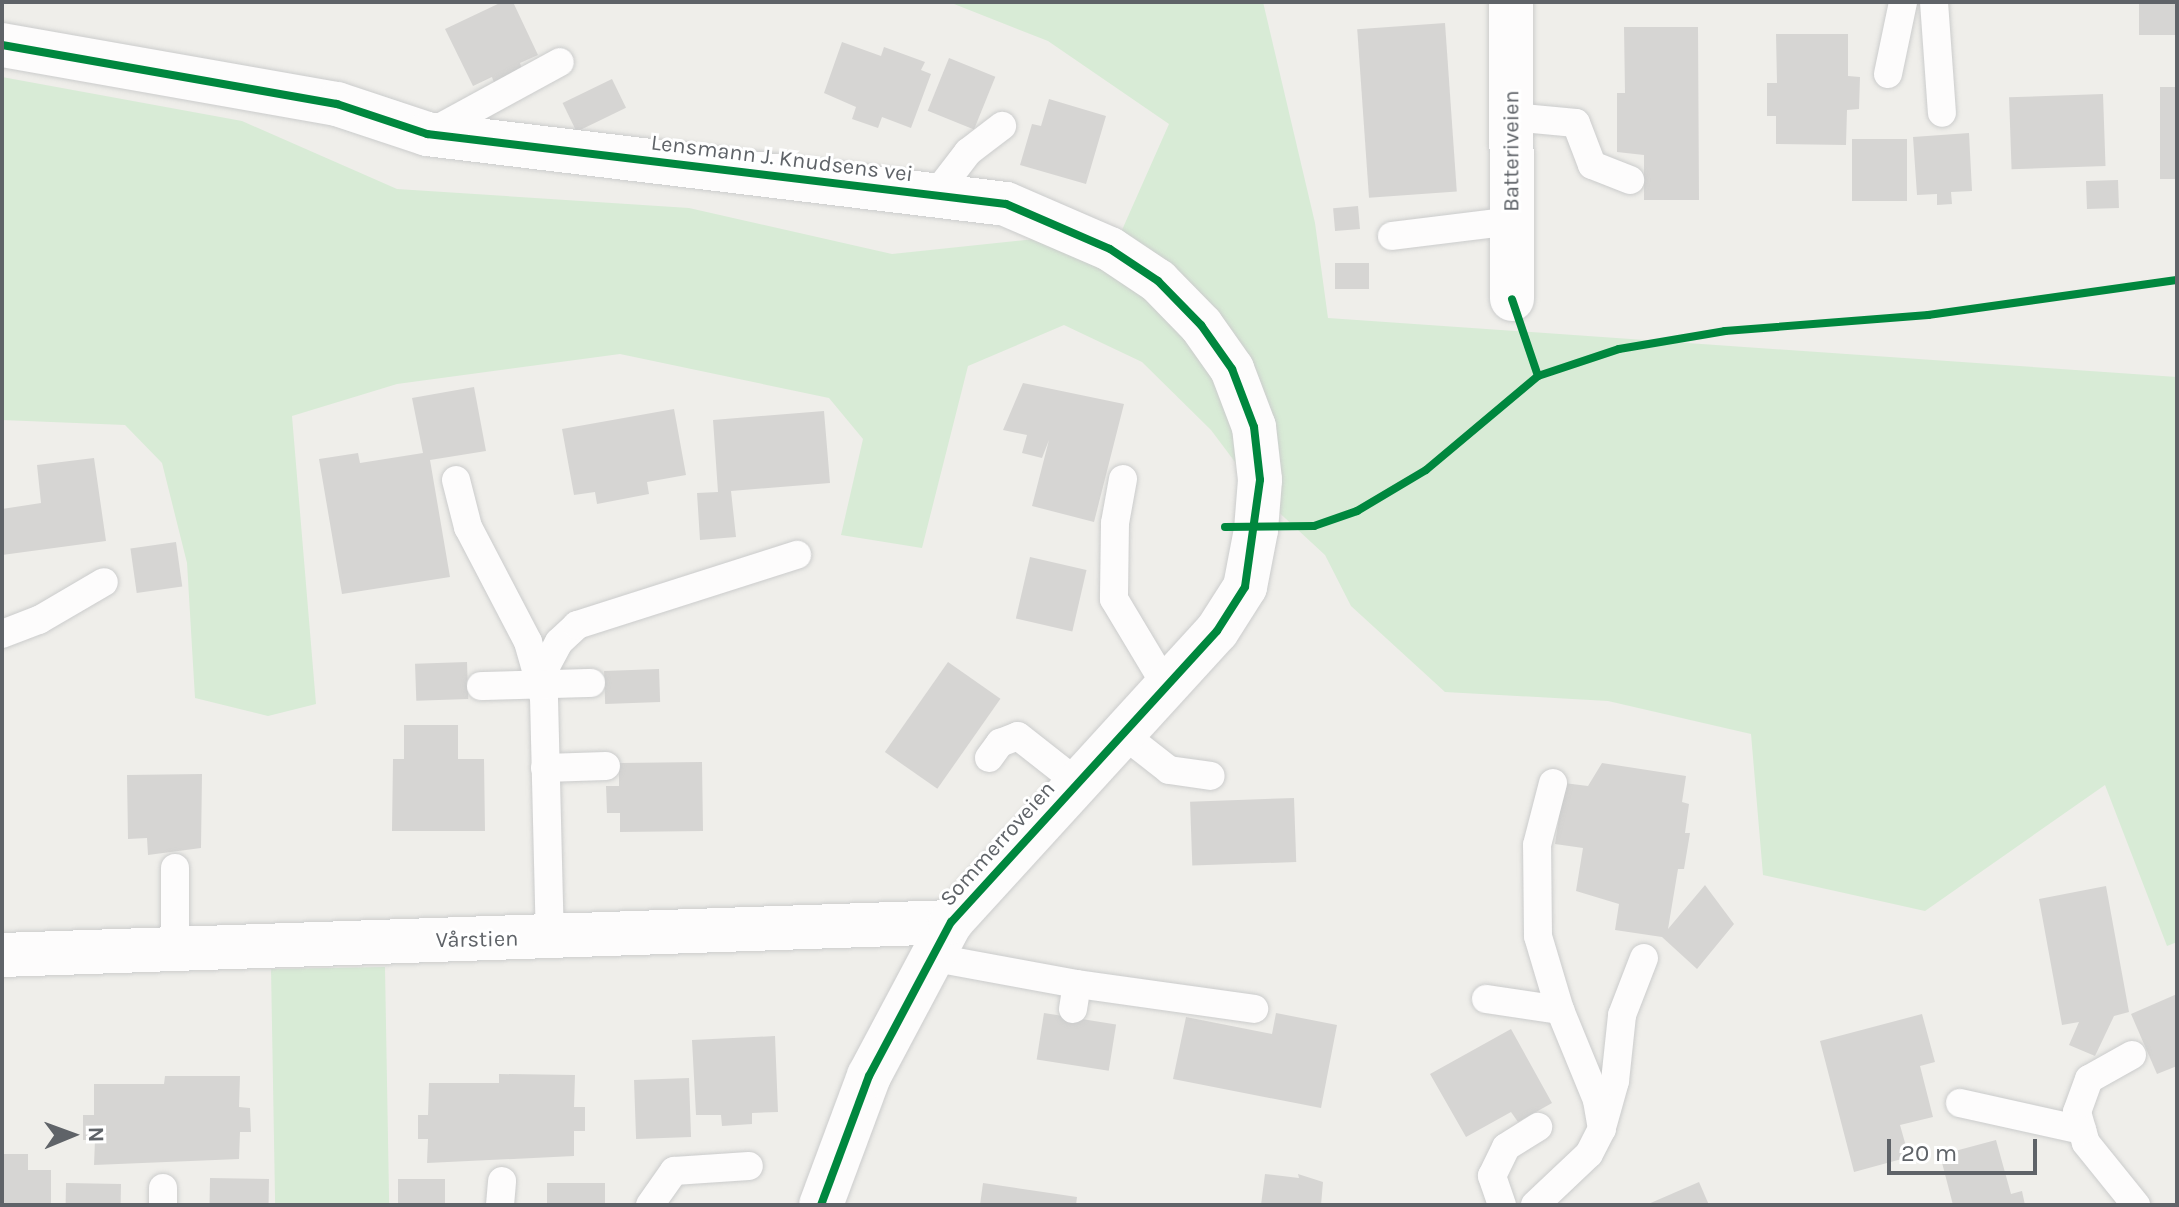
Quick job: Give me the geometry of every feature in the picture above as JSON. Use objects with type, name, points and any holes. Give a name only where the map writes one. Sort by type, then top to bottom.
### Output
[{"type":"street","name":"Batteriveien","points":[[1511,2],[1512,299]]},
{"type":"street","name":"Lensmann J. Knudsens vei","points":[[2,45],[337,104],[427,134],[1006,204],[1110,249],[1158,281],[1201,325],[1232,369],[1254,427],[1260,480],[1245,587],[1217,631]]},
{"type":"street","name":"Sommerroveien","points":[[821,1205],[869,1076],[941,940],[1078,783],[1217,631]]},
{"type":"street","name":"Vårstien","points":[[2,955],[175,947],[550,939],[941,940]]},
{"type":"lane","points":[[1888,74],[1903,2]]},
{"type":"lane","points":[[1934,2],[1942,113]]},
{"type":"lane","points":[[427,134],[560,62]]},
{"type":"lane","points":[[1512,117],[1576,123],[1592,165],[1630,180]]},
{"type":"lane","points":[[935,195],[968,152],[1002,126]]},
{"type":"lane","points":[[1392,236],[1512,221]]},
{"type":"lane","points":[[1123,479],[1115,523],[1114,599],[1166,686]]},
{"type":"lane","points":[[456,480],[468,527],[528,642],[538,681],[545,768],[550,939]]},
{"type":"lane","points":[[538,681],[559,642],[577,625],[797,555]]},
{"type":"lane","points":[[2,634],[39,620],[104,582]]},
{"type":"lane","points":[[481,686],[538,681],[591,683]]},
{"type":"lane","points":[[1123,734],[1169,770],[1211,776]]},
{"type":"lane","points":[[989,758],[1000,743],[1018,736],[1078,783]]},
{"type":"lane","points":[[545,768],[606,766]]},
{"type":"lane","points":[[1553,783],[1537,845],[1538,936],[1560,1010],[1597,1100],[1602,1129]]},
{"type":"lane","points":[[175,868],[175,947]]},
{"type":"lane","points":[[941,940],[1075,996],[1254,1009]]},
{"type":"lane","points":[[1535,1205],[1589,1154],[1602,1129],[1615,1081],[1622,1015],[1644,958]]},
{"type":"lane","points":[[1486,999],[1560,1010]]},
{"type":"lane","points":[[2132,1055],[2089,1079],[2077,1112],[2086,1143],[2136,1205]]},
{"type":"lane","points":[[1960,1103],[2082,1130]]},
{"type":"lane","points":[[1502,1205],[1492,1176],[1506,1147],[1538,1127]]},
{"type":"lane","points":[[650,1205],[674,1171],[749,1166]]},
{"type":"green space","points":[[949,2],[1263,2],[1315,223],[1328,318],[2177,377],[2177,942],[2167,946],[2105,785],[1925,911],[1763,875],[1751,734],[1608,701],[1445,692],[1351,606],[1325,555],[1259,494],[1211,430],[1142,362],[1064,325],[968,366],[922,548],[841,535],[863,439],[829,398],[620,354],[397,384],[292,416],[316,704],[268,716],[195,698],[187,563],[162,463],[125,425],[2,420],[2,77],[242,121],[397,189],[689,208],[892,254],[1122,230],[1169,124],[1048,41]]},
{"type":"green space","points":[[385,967],[389,1205],[275,1205],[271,969]]},
{"type":"building","points":[[502,2],[513,2],[538,55],[520,63],[523,72],[495,85],[492,77],[473,86],[445,29]]},
{"type":"building","points":[[2139,2],[2177,2],[2177,35],[2139,35]]},
{"type":"building","points":[[1445,23],[1457,192],[1369,198],[1357,29]]},
{"type":"building","points":[[1624,27],[1698,27],[1699,200],[1644,200],[1644,155],[1617,152],[1617,93],[1625,93]]},
{"type":"building","points":[[1776,34],[1848,34],[1848,76],[1860,77],[1859,109],[1847,110],[1846,145],[1776,144],[1776,116],[1767,116],[1767,83],[1777,83]]},
{"type":"building","points":[[842,42],[881,56],[884,47],[925,62],[921,70],[931,74],[911,128],[882,117],[878,128],[852,119],[856,107],[824,93]]},
{"type":"building","points":[[949,58],[995,77],[974,130],[928,111]]},
{"type":"building","points":[[612,79],[626,108],[577,132],[563,103]]},
{"type":"building","points":[[2160,87],[2177,87],[2177,179],[2160,179]]},
{"type":"building","points":[[2103,94],[2106,166],[2012,169],[2009,97]]},
{"type":"building","points":[[1049,99],[1106,116],[1086,184],[1020,165],[1032,124],[1041,126]]},
{"type":"building","points":[[1969,133],[1972,191],[1951,192],[1952,204],[1937,205],[1937,194],[1917,195],[1913,137]]},
{"type":"building","points":[[1852,139],[1907,139],[1907,201],[1852,201]]},
{"type":"building","points":[[2118,180],[2119,208],[2087,209],[2086,181]]},
{"type":"building","points":[[1358,206],[1360,229],[1335,231],[1333,208]]},
{"type":"building","points":[[1335,263],[1369,263],[1369,289],[1335,289]]},
{"type":"building","points":[[1023,383],[1124,404],[1094,522],[1032,506],[1049,440],[1042,458],[1022,453],[1027,435],[1003,430]]},
{"type":"building","points":[[474,387],[486,451],[430,460],[450,577],[342,594],[319,459],[358,453],[360,463],[423,453],[412,398]]},
{"type":"building","points":[[674,409],[686,475],[647,482],[649,494],[597,504],[595,492],[574,495],[562,429]]},
{"type":"building","points":[[824,411],[830,483],[731,491],[736,537],[700,540],[697,493],[718,492],[713,420]]},
{"type":"building","points":[[94,458],[106,541],[2,555],[2,509],[41,503],[37,465]]},
{"type":"building","points":[[176,542],[182,587],[137,593],[130,548]]},
{"type":"building","points":[[1030,557],[1087,570],[1072,631],[1016,618]]},
{"type":"building","points":[[467,662],[468,699],[416,701],[415,664]]},
{"type":"building","points":[[948,662],[1000,699],[937,789],[885,752]]},
{"type":"building","points":[[659,669],[660,702],[605,704],[604,671]]},
{"type":"building","points":[[404,725],[458,725],[458,759],[484,759],[485,831],[392,831],[393,759],[404,759]]},
{"type":"building","points":[[702,762],[703,831],[620,832],[620,813],[607,813],[606,786],[619,786],[619,763]]},
{"type":"building","points":[[1602,763],[1686,776],[1682,802],[1689,804],[1685,833],[1690,833],[1684,869],[1678,869],[1668,929],[1705,885],[1734,924],[1697,969],[1662,937],[1615,930],[1619,904],[1576,891],[1583,848],[1555,844],[1564,783],[1588,786]]},
{"type":"building","points":[[202,774],[201,848],[148,855],[147,838],[128,839],[127,775]]},
{"type":"building","points":[[1294,798],[1296,862],[1192,866],[1190,802]]},
{"type":"building","points":[[2106,886],[2129,1012],[2114,1016],[2095,1056],[2069,1045],[2079,1022],[2062,1025],[2039,899]]},
{"type":"building","points":[[2177,994],[2177,1066],[2157,1074],[2131,1014]]},
{"type":"building","points":[[1044,1013],[1116,1024],[1109,1071],[1037,1059]]},
{"type":"building","points":[[1276,1013],[1337,1025],[1321,1108],[1173,1079],[1186,1017],[1272,1034]]},
{"type":"building","points":[[1922,1014],[1935,1062],[1920,1066],[1933,1117],[1900,1125],[1909,1157],[1854,1172],[1820,1041]]},
{"type":"building","points":[[1511,1029],[1552,1103],[1518,1122],[1511,1112],[1466,1137],[1430,1074]]},
{"type":"building","points":[[775,1036],[778,1112],[752,1113],[752,1124],[722,1126],[721,1115],[696,1115],[692,1040]]},
{"type":"building","points":[[499,1074],[575,1075],[574,1107],[585,1107],[585,1131],[574,1131],[574,1156],[427,1163],[428,1139],[418,1139],[418,1115],[428,1115],[429,1083],[499,1083]]},
{"type":"building","points":[[165,1076],[240,1076],[239,1107],[250,1108],[251,1132],[240,1132],[239,1159],[94,1165],[95,1140],[83,1140],[83,1115],[94,1115],[94,1084],[164,1084]]},
{"type":"building","points":[[689,1078],[691,1137],[636,1139],[634,1080]]},
{"type":"building","points":[[1996,1140],[2011,1194],[2022,1191],[2025,1205],[1953,1205],[1940,1155]]},
{"type":"building","points":[[4,1154],[28,1154],[28,1170],[51,1170],[51,1205],[2,1205]]},
{"type":"building","points":[[1265,1174],[1299,1178],[1298,1174],[1323,1182],[1321,1205],[1261,1205]]},
{"type":"building","points":[[210,1178],[269,1179],[269,1205],[210,1205]]},
{"type":"building","points":[[398,1179],[445,1179],[445,1205],[398,1205]]},
{"type":"building","points":[[1699,1182],[1709,1205],[1646,1205]]},
{"type":"building","points":[[66,1183],[121,1184],[121,1205],[66,1205]]},
{"type":"building","points":[[547,1183],[605,1183],[605,1205],[547,1205]]},
{"type":"building","points":[[983,1183],[1077,1197],[1076,1205],[980,1205]]},
{"type":"cycle path","points":[[2,45],[337,104],[427,134],[1006,204],[1110,249],[1158,281],[1201,325],[1232,369],[1254,427],[1260,480],[1245,587],[1217,631],[951,922],[869,1076],[821,1205]]},
{"type":"cycle path","points":[[1538,376],[1619,349],[1725,331],[1928,315],[2177,280]]},
{"type":"cycle path","points":[[1225,527],[1314,526],[1357,511],[1426,470],[1538,376],[1512,299]]}]
